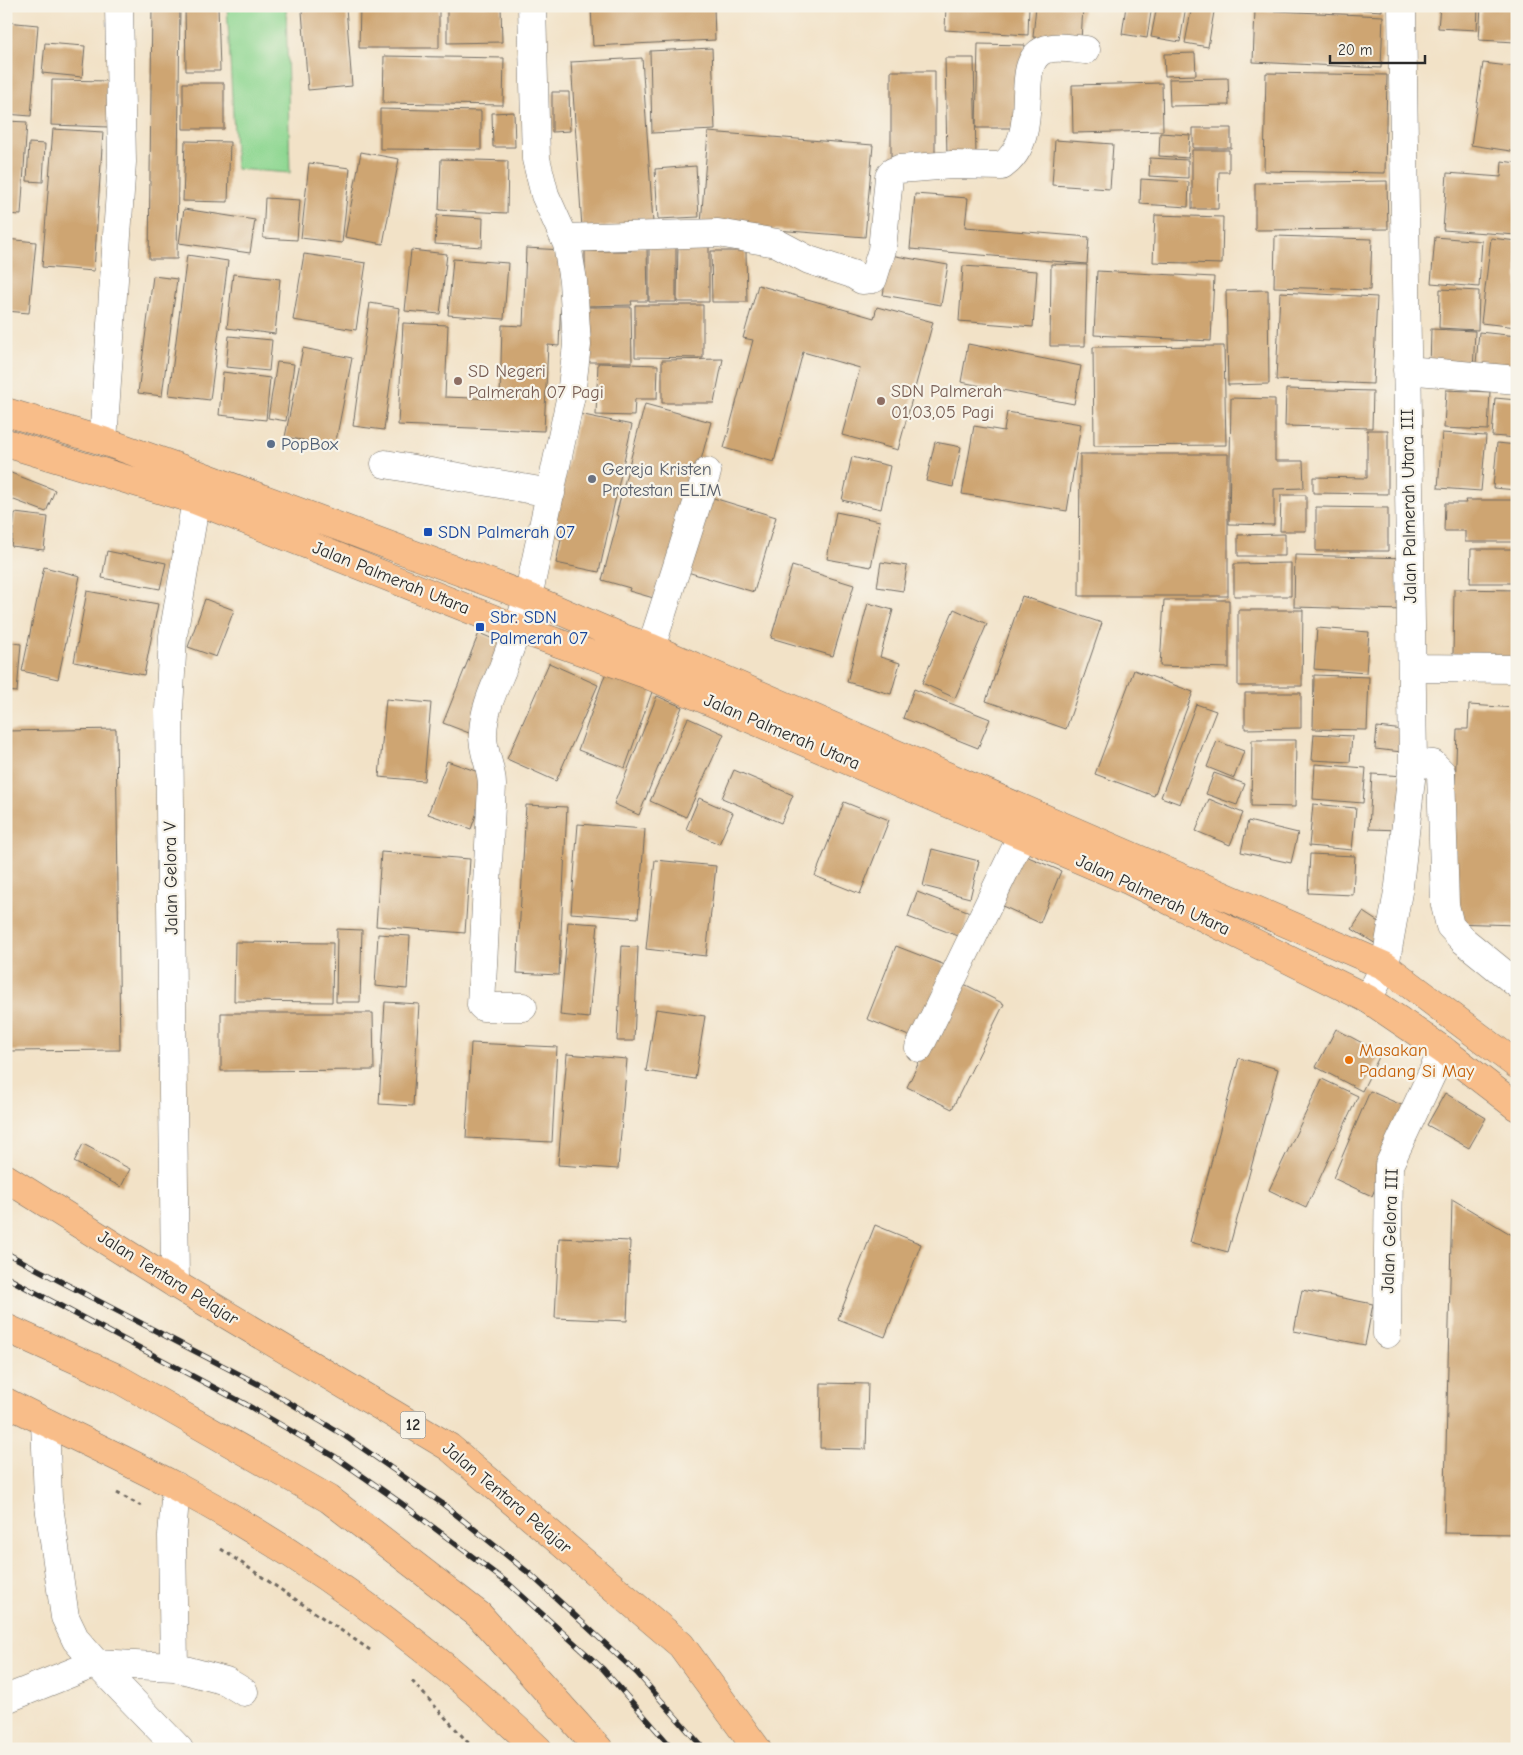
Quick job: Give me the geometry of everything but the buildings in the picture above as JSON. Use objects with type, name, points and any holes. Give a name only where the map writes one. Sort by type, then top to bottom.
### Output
[{"type":"main road","name":"Jalan Palmerah Utara","points":[[6,412],[104,441],[198,487],[518,629],[643,674],[736,699]]},
{"type":"main road","name":"Jalan Palmerah Utara","points":[[6,443],[198,487],[528,597],[622,638],[652,648],[736,699],[1035,832],[1385,966],[1517,1065]]},
{"type":"main road","name":"Jalan Palmerah Utara","points":[[1035,832],[1368,1000],[1443,1050],[1517,1107]]},
{"type":"main road","name":"Jalan Tentara Pelajar","points":[[6,1178],[175,1284],[449,1447],[681,1645],[757,1749]]},
{"type":"main road","points":[[6,1328],[115,1377],[329,1499],[479,1614],[598,1749]]},
{"type":"main road","points":[[6,1402],[176,1486],[346,1590],[443,1663],[538,1749]]},
{"type":"street","points":[[104,441],[122,162],[119,6]]},
{"type":"street","points":[[523,1007],[483,1007],[482,1004],[492,785],[490,768],[482,749],[483,731],[485,710],[518,629],[528,597],[571,395],[578,345],[574,282],[565,238],[545,195],[536,159],[532,6]]},
{"type":"street","name":"Jalan Palmerah Utara III","points":[[1368,1000],[1385,966],[1399,886],[1413,762],[1402,6]]},
{"type":"street","points":[[565,238],[718,233],[777,243],[809,260],[862,280],[873,279],[882,250],[887,189],[892,172],[899,169],[952,165],[1002,166],[1012,157],[1023,139],[1027,120],[1028,70],[1034,56],[1045,50],[1056,48],[1086,50]]},
{"type":"street","points":[[1408,370],[1517,380]]},
{"type":"street","points":[[385,464],[551,493]]},
{"type":"street","points":[[643,674],[707,472]]},
{"type":"street","name":"Jalan Gelora V","points":[[175,1284],[169,710],[173,636],[198,487]]},
{"type":"street","points":[[1412,668],[1517,669]]},
{"type":"street","points":[[1413,762],[1432,764],[1441,772],[1445,905],[1450,926],[1463,940],[1517,984]]},
{"type":"street","points":[[919,1048],[1035,832]]},
{"type":"street","name":"Jalan Gelora III","points":[[1387,1334],[1390,1165],[1443,1050]]},
{"type":"street","points":[[45,1422],[48,1499],[65,1617],[76,1640],[179,1749]]},
{"type":"street","points":[[174,1667],[173,1522],[176,1486]]},
{"type":"street","points":[[8,1693],[96,1663],[174,1667],[226,1681],[244,1692]]},
{"type":"path","points":[[112,1491],[173,1522]]},
{"type":"path","points":[[214,1544],[378,1655]]},
{"type":"path","points":[[409,1678],[474,1749]]},
{"type":"green space","points":[[227,6],[286,6],[290,173],[236,169]]},
{"type":"railway","points":[[6,1253],[258,1384],[342,1434],[443,1504],[530,1574],[637,1673],[704,1749]]},
{"type":"railway","points":[[6,1277],[247,1405],[334,1456],[401,1503],[509,1584],[603,1669],[673,1749]]},
{"type":"place","name":"SD Negeri Palmerah 07 Pagi","points":[[458,381]]},
{"type":"place","name":"SDN Palmerah 01,03,05 Pagi","points":[[881,401]]},
{"type":"place","name":"PopBox","points":[[271,444]]},
{"type":"place","name":"Gereja Kristen Protestan ELIM","points":[[592,479]]},
{"type":"place","name":"SDN Palmerah 07","points":[[428,532]]},
{"type":"place","name":"Sbr. SDN Palmerah 07","points":[[480,627]]},
{"type":"place","name":"Masakan Padang Si May","points":[[1349,1060]]}]
